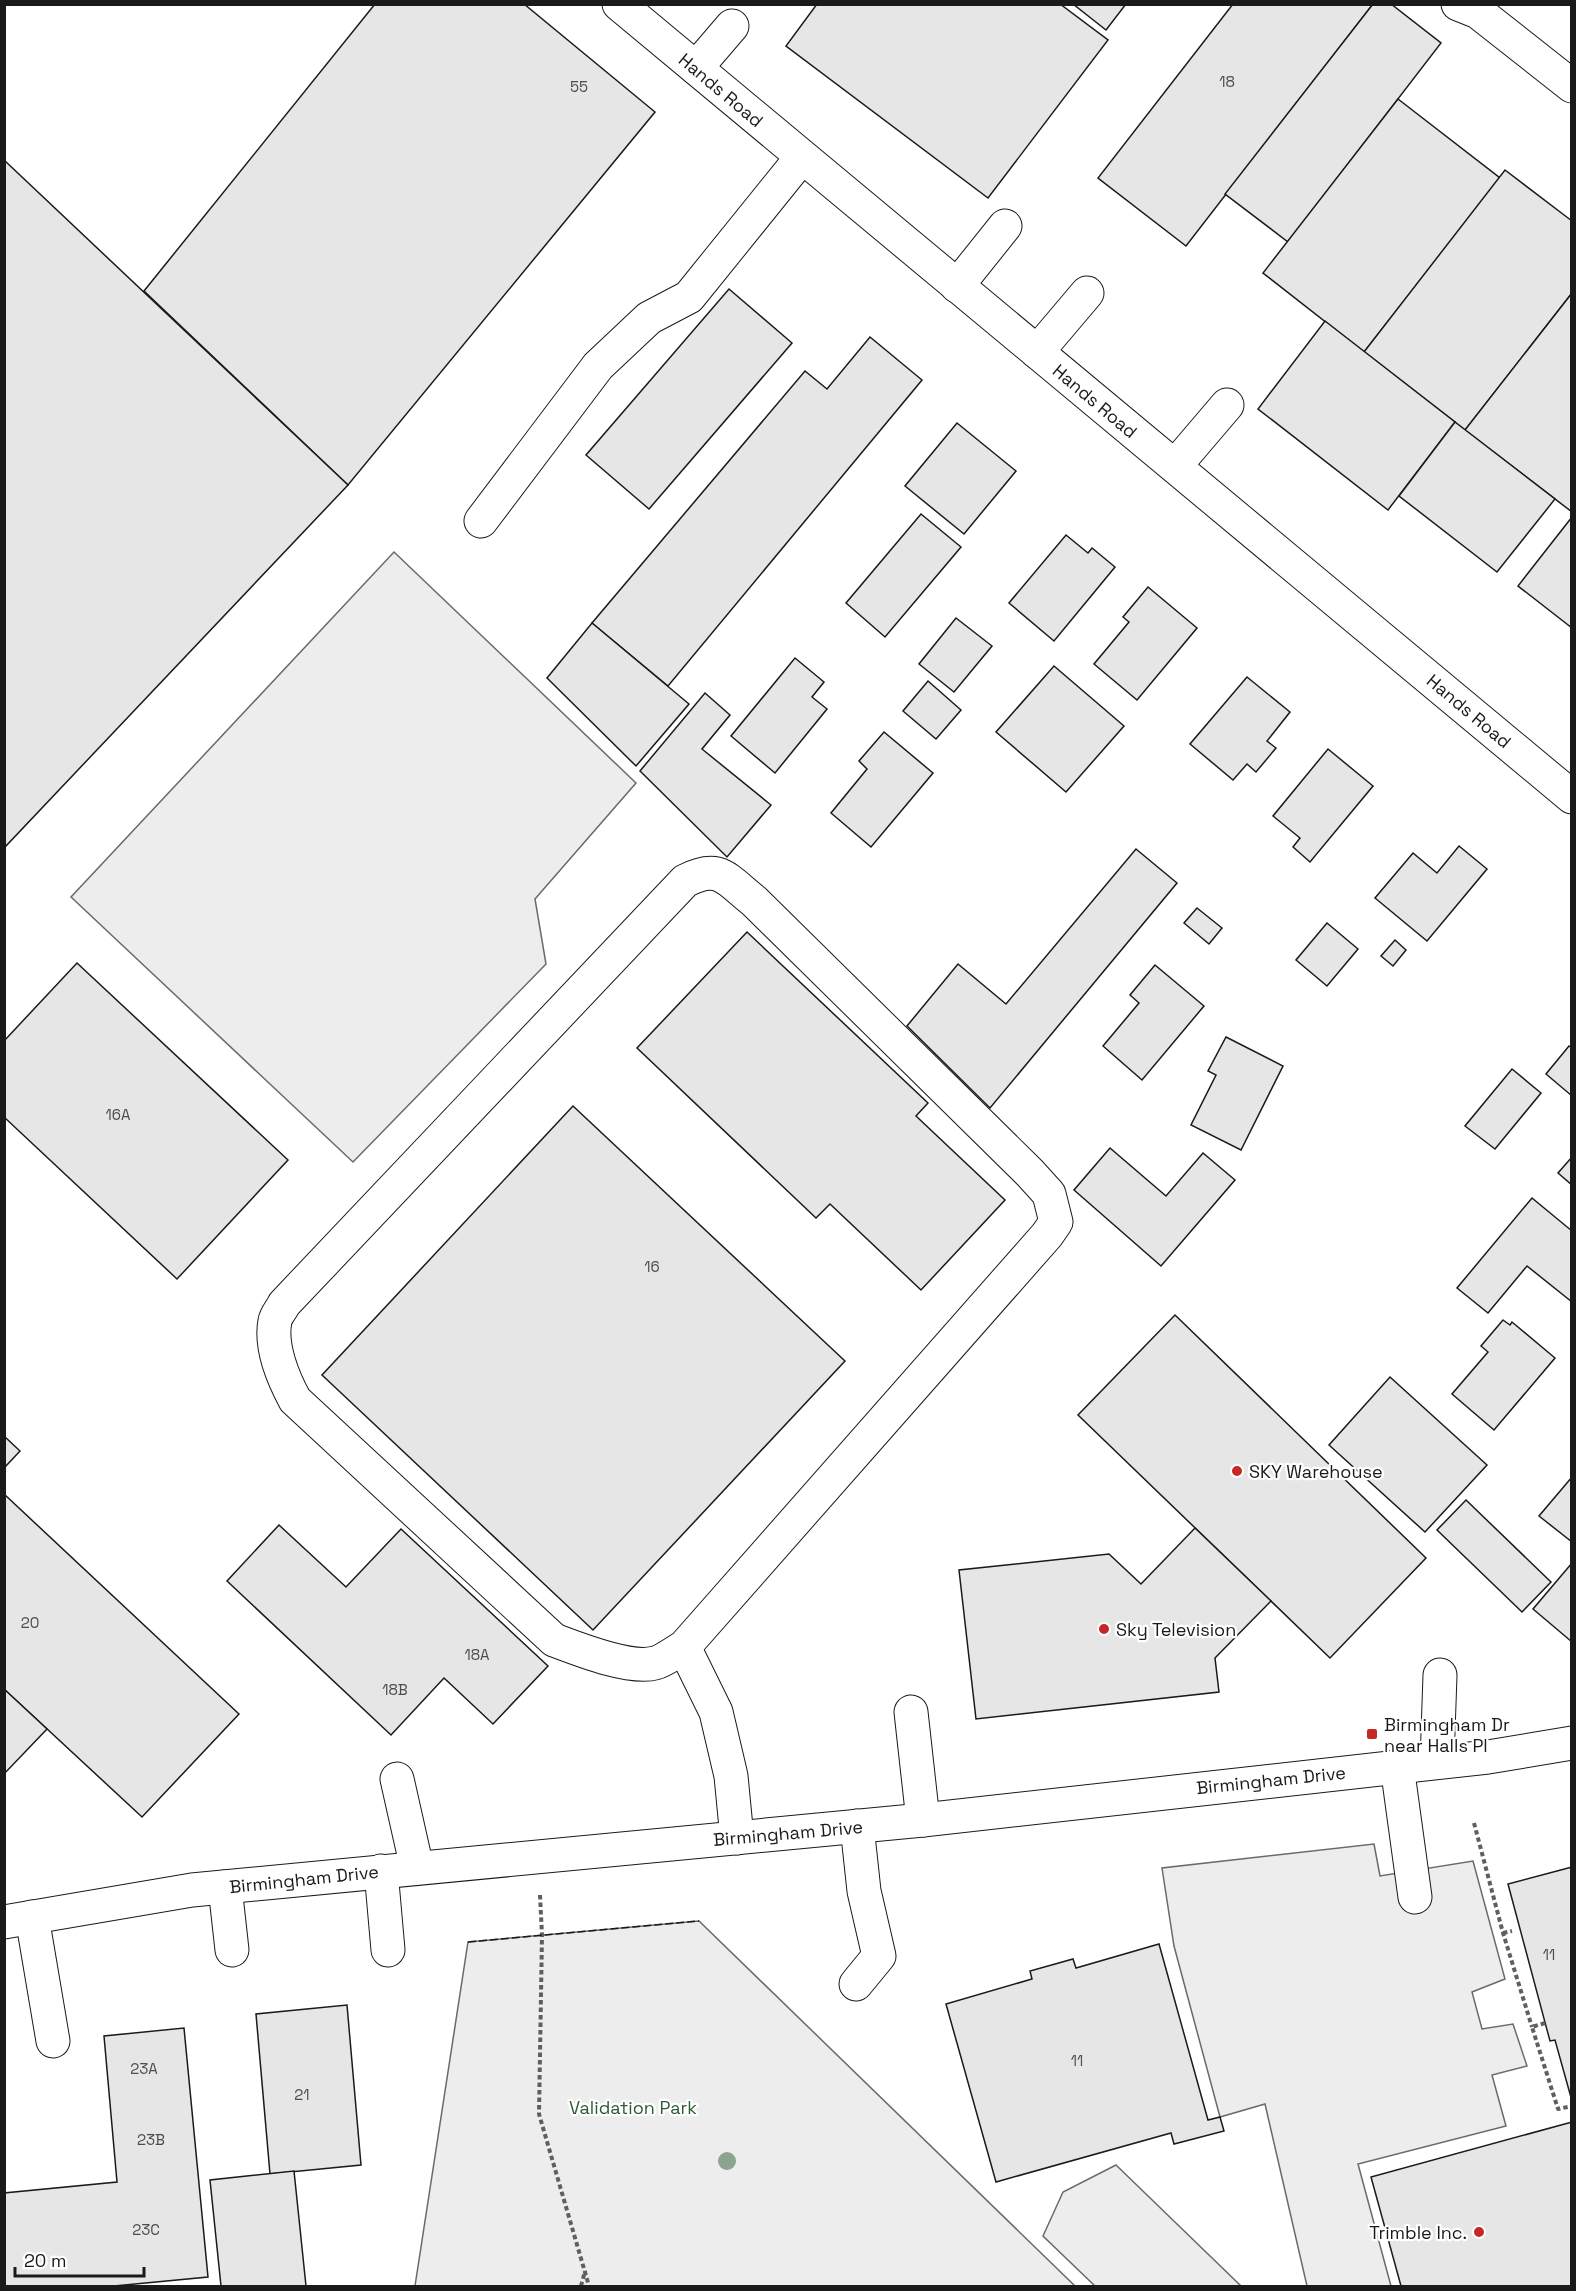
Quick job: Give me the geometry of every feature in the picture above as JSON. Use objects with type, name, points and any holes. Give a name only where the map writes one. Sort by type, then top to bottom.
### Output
[{"type":"main road","name":"Hands Road","points":[[619,4],[1572,797]]},
{"type":"main road","points":[[1468,8],[1572,86]]},
{"type":"main road","points":[[696,69],[732,26]]},
{"type":"main road","points":[[481,521],[598,366],[649,318],[689,297],[802,158]]},
{"type":"main road","points":[[957,286],[1005,226]]},
{"type":"main road","points":[[1037,352],[1087,293]]},
{"type":"main road","points":[[1174,466],[1227,405]]},
{"type":"main road","points":[[703,871],[712,871],[754,901],[1029,1173],[1049,1194],[1056,1222],[1032,1253],[684,1647],[655,1664],[593,1655],[554,1640],[295,1400],[278,1363],[275,1320],[284,1304],[685,881],[703,871]]},
{"type":"main road","points":[[684,1647],[716,1712],[731,1776],[737,1838]]},
{"type":"main road","points":[[1437,1762],[1440,1675]]},
{"type":"main road","points":[[911,1713],[923,1820]]},
{"type":"main road","name":"Birmingham Drive","points":[[18,1920],[225,1887],[923,1820],[1437,1762],[1572,1743]]},
{"type":"main road","points":[[1397,1766],[1415,1897]]},
{"type":"main road","points":[[397,1779],[417,1868]]},
{"type":"main road","points":[[856,1984],[879,1956],[864,1891],[857,1826]]},
{"type":"main road","points":[[381,1871],[388,1950]]},
{"type":"main road","points":[[225,1887],[232,1950]]},
{"type":"main road","points":[[18,1920],[53,2041]]},
{"type":"path","points":[[1474,1823],[1503,1933],[1558,2109],[1572,2106]]},
{"type":"path","points":[[537,1856],[542,1935],[539,2114],[589,2286]]},
{"type":"path","points":[[1503,1933],[1512,1931]]},
{"type":"path","points":[[1532,2027],[1545,2023]]},
{"type":"path","points":[[581,2286],[585,2270]]},
{"type":"shaded area","points":[[394,552],[636,783],[535,899],[546,964],[353,1162],[71,897]]},
{"type":"shaded area","points":[[1374,1844],[1380,1876],[1473,1861],[1505,1979],[1472,1992],[1482,2029],[1513,2024],[1527,2066],[1492,2075],[1506,2126],[1358,2164],[1391,2286],[1307,2286],[1265,2104],[1220,2117],[1174,1946],[1162,1868]]},
{"type":"shaded area","name":"Validation Park","points":[[699,1921],[1075,2286],[415,2286],[468,1942]]},
{"type":"shaded area","points":[[1116,2165],[1241,2286],[1095,2286],[1043,2236],[1063,2192]]},
{"type":"building","points":[[375,4],[524,4],[655,112],[348,485],[144,291]]},
{"type":"building","points":[[817,4],[1060,4],[1108,40],[988,198],[786,46]]},
{"type":"building","points":[[1073,4],[1126,4],[1106,30]]},
{"type":"building","points":[[1233,4],[1373,4],[1186,246],[1098,178]]},
{"type":"building","points":[[1373,4],[1391,4],[1441,43],[1288,242],[1225,194]]},
{"type":"building","points":[[1398,99],[1500,178],[1364,352],[1263,273]]},
{"type":"building","points":[[4,160],[348,485],[4,848]]},
{"type":"building","points":[[1505,170],[1572,221],[1572,293],[1465,430],[1364,352]]},
{"type":"building","points":[[729,289],[792,343],[649,509],[586,455]]},
{"type":"building","points":[[1572,293],[1572,512],[1465,430]]},
{"type":"building","points":[[1325,321],[1455,422],[1388,510],[1258,409]]},
{"type":"building","points":[[870,337],[922,380],[668,686],[592,623],[805,371],[827,389]]},
{"type":"building","points":[[1455,422],[1555,499],[1497,572],[1399,496]]},
{"type":"building","points":[[957,423],[1016,471],[964,534],[905,486]]},
{"type":"building","points":[[921,514],[961,547],[885,637],[846,603]]},
{"type":"building","points":[[1572,517],[1572,628],[1518,586]]},
{"type":"building","points":[[1066,535],[1088,553],[1092,548],[1115,567],[1054,641],[1009,603]]},
{"type":"building","points":[[1148,587],[1197,628],[1137,700],[1094,664],[1129,622],[1123,617]]},
{"type":"building","points":[[956,618],[992,646],[954,692],[919,664]]},
{"type":"building","points":[[592,623],[689,704],[636,766],[547,678]]},
{"type":"building","points":[[795,658],[824,682],[812,697],[827,709],[775,773],[731,736]]},
{"type":"building","points":[[1054,666],[1124,726],[1066,792],[996,732]]},
{"type":"building","points":[[1247,677],[1290,712],[1267,741],[1276,748],[1256,772],[1247,764],[1233,780],[1190,744]]},
{"type":"building","points":[[928,681],[961,710],[936,739],[903,711]]},
{"type":"building","points":[[705,693],[730,715],[702,749],[771,805],[727,857],[640,771]]},
{"type":"building","points":[[884,732],[933,773],[871,847],[831,813],[867,769],[859,761]]},
{"type":"building","points":[[1328,749],[1373,786],[1310,862],[1293,847],[1300,838],[1273,816]]},
{"type":"building","points":[[1459,846],[1487,869],[1427,941],[1375,898],[1413,853],[1437,873]]},
{"type":"building","points":[[1136,849],[1177,883],[990,1108],[907,1026],[958,964],[1006,1004]]},
{"type":"building","points":[[1197,908],[1222,928],[1209,944],[1184,923]]},
{"type":"building","points":[[1327,923],[1358,949],[1327,986],[1296,960]]},
{"type":"building","points":[[747,932],[928,1103],[916,1116],[1005,1200],[921,1290],[830,1204],[816,1218],[637,1048]]},
{"type":"building","points":[[1395,940],[1406,950],[1393,966],[1381,956]]},
{"type":"building","points":[[77,963],[288,1160],[177,1279],[4,1117],[4,1041]]},
{"type":"building","points":[[1155,965],[1204,1006],[1142,1080],[1103,1046],[1139,1003],[1130,995]]},
{"type":"building","points":[[1226,1037],[1283,1066],[1241,1150],[1191,1125],[1216,1075],[1208,1071]]},
{"type":"building","points":[[1569,1046],[1572,1048],[1572,1096],[1546,1074]]},
{"type":"building","points":[[1512,1069],[1541,1093],[1495,1149],[1465,1126]]},
{"type":"building","points":[[573,1106],[845,1361],[593,1630],[322,1375]]},
{"type":"building","points":[[1110,1148],[1166,1196],[1203,1153],[1235,1180],[1161,1266],[1074,1190]]},
{"type":"building","points":[[1572,1157],[1572,1185],[1558,1173]]},
{"type":"building","points":[[1532,1198],[1572,1231],[1572,1302],[1527,1266],[1488,1313],[1457,1288]]},
{"type":"building","name":"SKY Warehouse","points":[[1175,1315],[1426,1558],[1330,1658],[1078,1415]]},
{"type":"building","points":[[1503,1320],[1510,1325],[1512,1322],[1555,1358],[1494,1430],[1452,1394],[1488,1352],[1481,1346]]},
{"type":"building","points":[[1390,1377],[1487,1465],[1425,1532],[1329,1445]]},
{"type":"building","points":[[4,1436],[20,1451],[4,1468]]},
{"type":"building","points":[[1572,1477],[1572,1542],[1539,1516]]},
{"type":"building","points":[[4,1494],[239,1714],[142,1817],[4,1689]]},
{"type":"building","points":[[1466,1500],[1551,1582],[1522,1612],[1437,1530]]},
{"type":"building","points":[[279,1525],[346,1587],[401,1529],[548,1666],[493,1724],[444,1678],[391,1735],[227,1581]]},
{"type":"building","name":"Sky Television","points":[[1195,1528],[1271,1601],[1215,1658],[1219,1692],[976,1719],[959,1570],[1109,1554],[1141,1584]]},
{"type":"building","points":[[1572,1563],[1572,1642],[1533,1609]]},
{"type":"building","points":[[4,1689],[47,1729],[4,1774]]},
{"type":"building","points":[[1572,1867],[1572,2101],[1555,2040],[1550,2041],[1508,1884]]},
{"type":"building","points":[[1159,1944],[1208,2120],[1220,2117],[1224,2131],[1174,2144],[1171,2133],[996,2182],[946,2004],[1032,1979],[1030,1971],[1073,1959],[1076,1968]]},
{"type":"building","points":[[347,2005],[361,2165],[270,2174],[256,2014]]},
{"type":"building","points":[[184,2028],[208,2277],[114,2286],[4,2286],[4,2193],[117,2182],[104,2036]]},
{"type":"building","name":"Trimble Inc.","points":[[1572,2122],[1572,2286],[1401,2286],[1371,2177]]},
{"type":"building","points":[[294,2171],[306,2286],[221,2286],[210,2180]]},
{"type":"fence","points":[[468,1942],[699,1921]]},
{"type":"place","name":"SKY Warehouse","points":[[1237,1471]]},
{"type":"place","name":"Sky Television","points":[[1104,1629]]},
{"type":"place","name":"Birmingham Dr near Halls Pl","points":[[1372,1734]]},
{"type":"place","name":"Trimble Inc.","points":[[1479,2232]]}]
